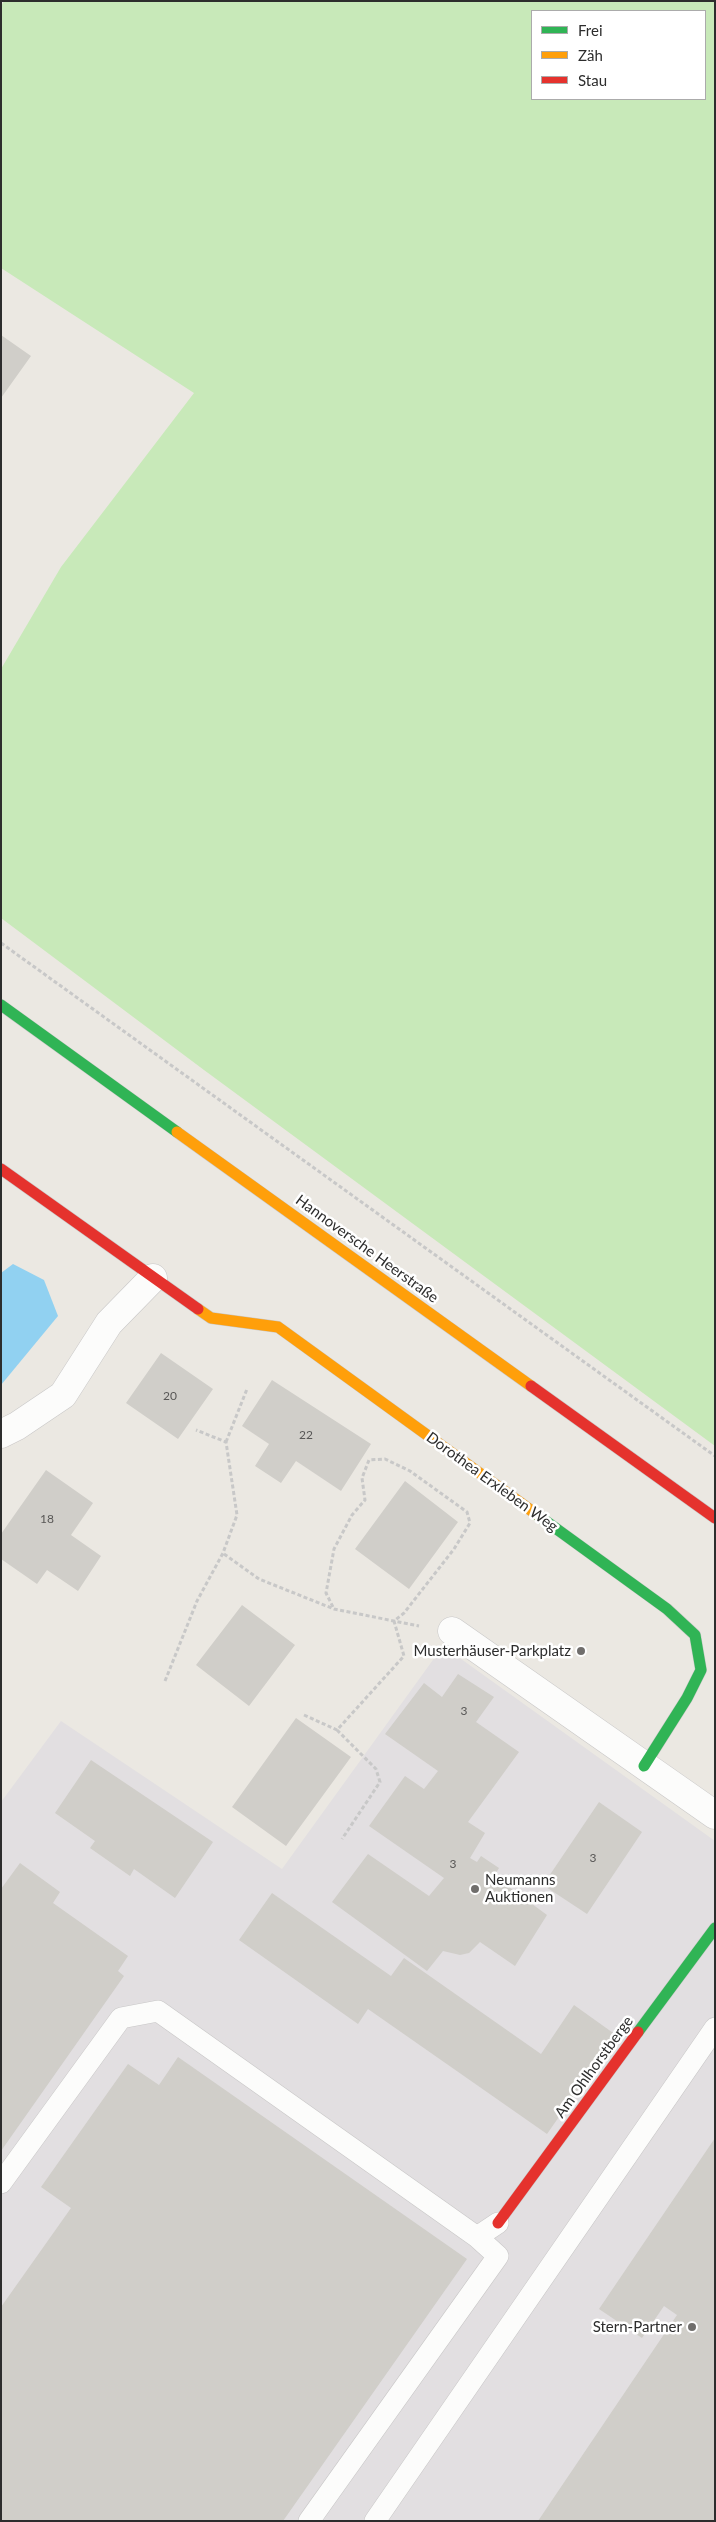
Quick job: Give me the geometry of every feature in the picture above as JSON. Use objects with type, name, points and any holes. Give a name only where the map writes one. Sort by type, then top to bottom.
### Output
[{"type":"street","name":"Hannoversche Heerstraße","points":[[1,1005],[715,1518]]},
{"type":"street","name":"Dorothea Erxleben Weg","points":[[1,1169],[211,1318],[278,1327],[667,1609],[695,1635],[701,1670],[687,1698],[644,1766]]},
{"type":"street","points":[[1,1434],[17,1426],[63,1395],[109,1323],[153,1278]]},
{"type":"street","points":[[452,1632],[715,1815]]},
{"type":"street","name":"Am Ohlhorstberge","points":[[498,2223],[715,1928]]},
{"type":"lane","points":[[1,2183],[121,2018],[158,2011],[477,2237],[498,2256],[309,2521]]},
{"type":"lane","points":[[375,2521],[715,2028]]},
{"type":"lane","points":[[477,2237],[498,2223]]},
{"type":"path","points":[[1,943],[715,1456]]},
{"type":"path","points":[[165,1681],[197,1601],[223,1554],[238,1515],[226,1442],[247,1388]]},
{"type":"path","points":[[196,1430],[226,1442]]},
{"type":"path","points":[[334,1609],[326,1594],[334,1549],[352,1515],[365,1500],[362,1478],[369,1460],[385,1459],[410,1471],[468,1512],[470,1523],[454,1549],[404,1613],[394,1621]]},
{"type":"path","points":[[223,1554],[259,1580],[334,1609],[452,1632]]},
{"type":"path","points":[[337,1730],[404,1656],[394,1621]]},
{"type":"path","points":[[304,1715],[337,1730],[376,1769],[380,1782],[342,1839]]},
{"type":"shaded area","points":[[443,1646],[715,1841],[715,2521],[1,2521],[1,1802],[61,1721],[282,1869]]},
{"type":"green space","points":[[4,1],[715,1],[715,1446],[204,1070],[1,918],[1,669],[61,567],[194,393],[1,268],[1,6]]},
{"type":"water","points":[[13,1264],[44,1280],[58,1316],[1,1385],[1,1273]]},
{"type":"building","points":[[1,335],[31,356],[1,398]]},
{"type":"building","points":[[161,1353],[213,1389],[178,1439],[126,1403]]},
{"type":"building","points":[[272,1380],[371,1444],[341,1491],[296,1461],[281,1483],[255,1466],[269,1444],[242,1426]]},
{"type":"building","points":[[46,1470],[93,1503],[71,1535],[101,1556],[78,1591],[47,1570],[37,1584],[1,1559],[1,1534]]},
{"type":"building","points":[[405,1481],[458,1522],[409,1589],[355,1549]]},
{"type":"building","points":[[242,1605],[295,1645],[249,1706],[196,1665]]},
{"type":"building","points":[[458,1674],[494,1697],[476,1722],[519,1752],[468,1822],[485,1833],[470,1858],[477,1862],[481,1856],[499,1868],[494,1876],[547,1915],[515,1966],[480,1942],[469,1953],[460,1955],[443,1951],[427,1971],[332,1902],[368,1854],[429,1896],[444,1878],[369,1826],[405,1776],[424,1789],[438,1771],[385,1734],[424,1683],[442,1697]]},
{"type":"building","points":[[296,1718],[351,1757],[286,1846],[232,1807]]},
{"type":"building","points":[[91,1760],[213,1842],[175,1898],[134,1869],[130,1876],[90,1848],[95,1841],[55,1813]]},
{"type":"building","points":[[599,1802],[642,1832],[587,1914],[543,1885]]},
{"type":"building","points":[[20,1863],[60,1892],[53,1903],[128,1956],[118,1971],[124,1976],[1,2151],[1,1889]]},
{"type":"building","points":[[272,1893],[391,1976],[404,1958],[541,2054],[574,2005],[616,2035],[547,2134],[368,2009],[358,2024],[239,1940]]},
{"type":"building","points":[[178,2057],[467,2259],[283,2521],[1,2521],[1,2307],[71,2208],[41,2187],[128,2064],[159,2085]]},
{"type":"building","name":"Stern-Partner","points":[[715,2138],[715,2521],[538,2521],[677,2315],[664,2306],[642,2338],[599,2309]]},
{"type":"traffic: fast","points":[[1,1005],[177,1132]]},
{"type":"traffic: fast","points":[[536,1514],[667,1609],[695,1635],[701,1670],[687,1698],[644,1766]]},
{"type":"traffic: fast","points":[[638,2032],[715,1928]]},
{"type":"traffic: slow","points":[[177,1132],[531,1386]]},
{"type":"traffic: slow","points":[[198,1309],[211,1318],[278,1327],[536,1514]]},
{"type":"traffic: jam","points":[[1,1169],[198,1309]]},
{"type":"traffic: jam","points":[[531,1386],[715,1518]]},
{"type":"traffic: jam","points":[[498,2223],[638,2032]]},
{"type":"place","name":"Musterhäuser-Parkplatz","points":[[581,1651]]},
{"type":"place","name":"Neumanns Auktionen","points":[[475,1889]]},
{"type":"place","name":"Stern-Partner","points":[[692,2327]]}]
